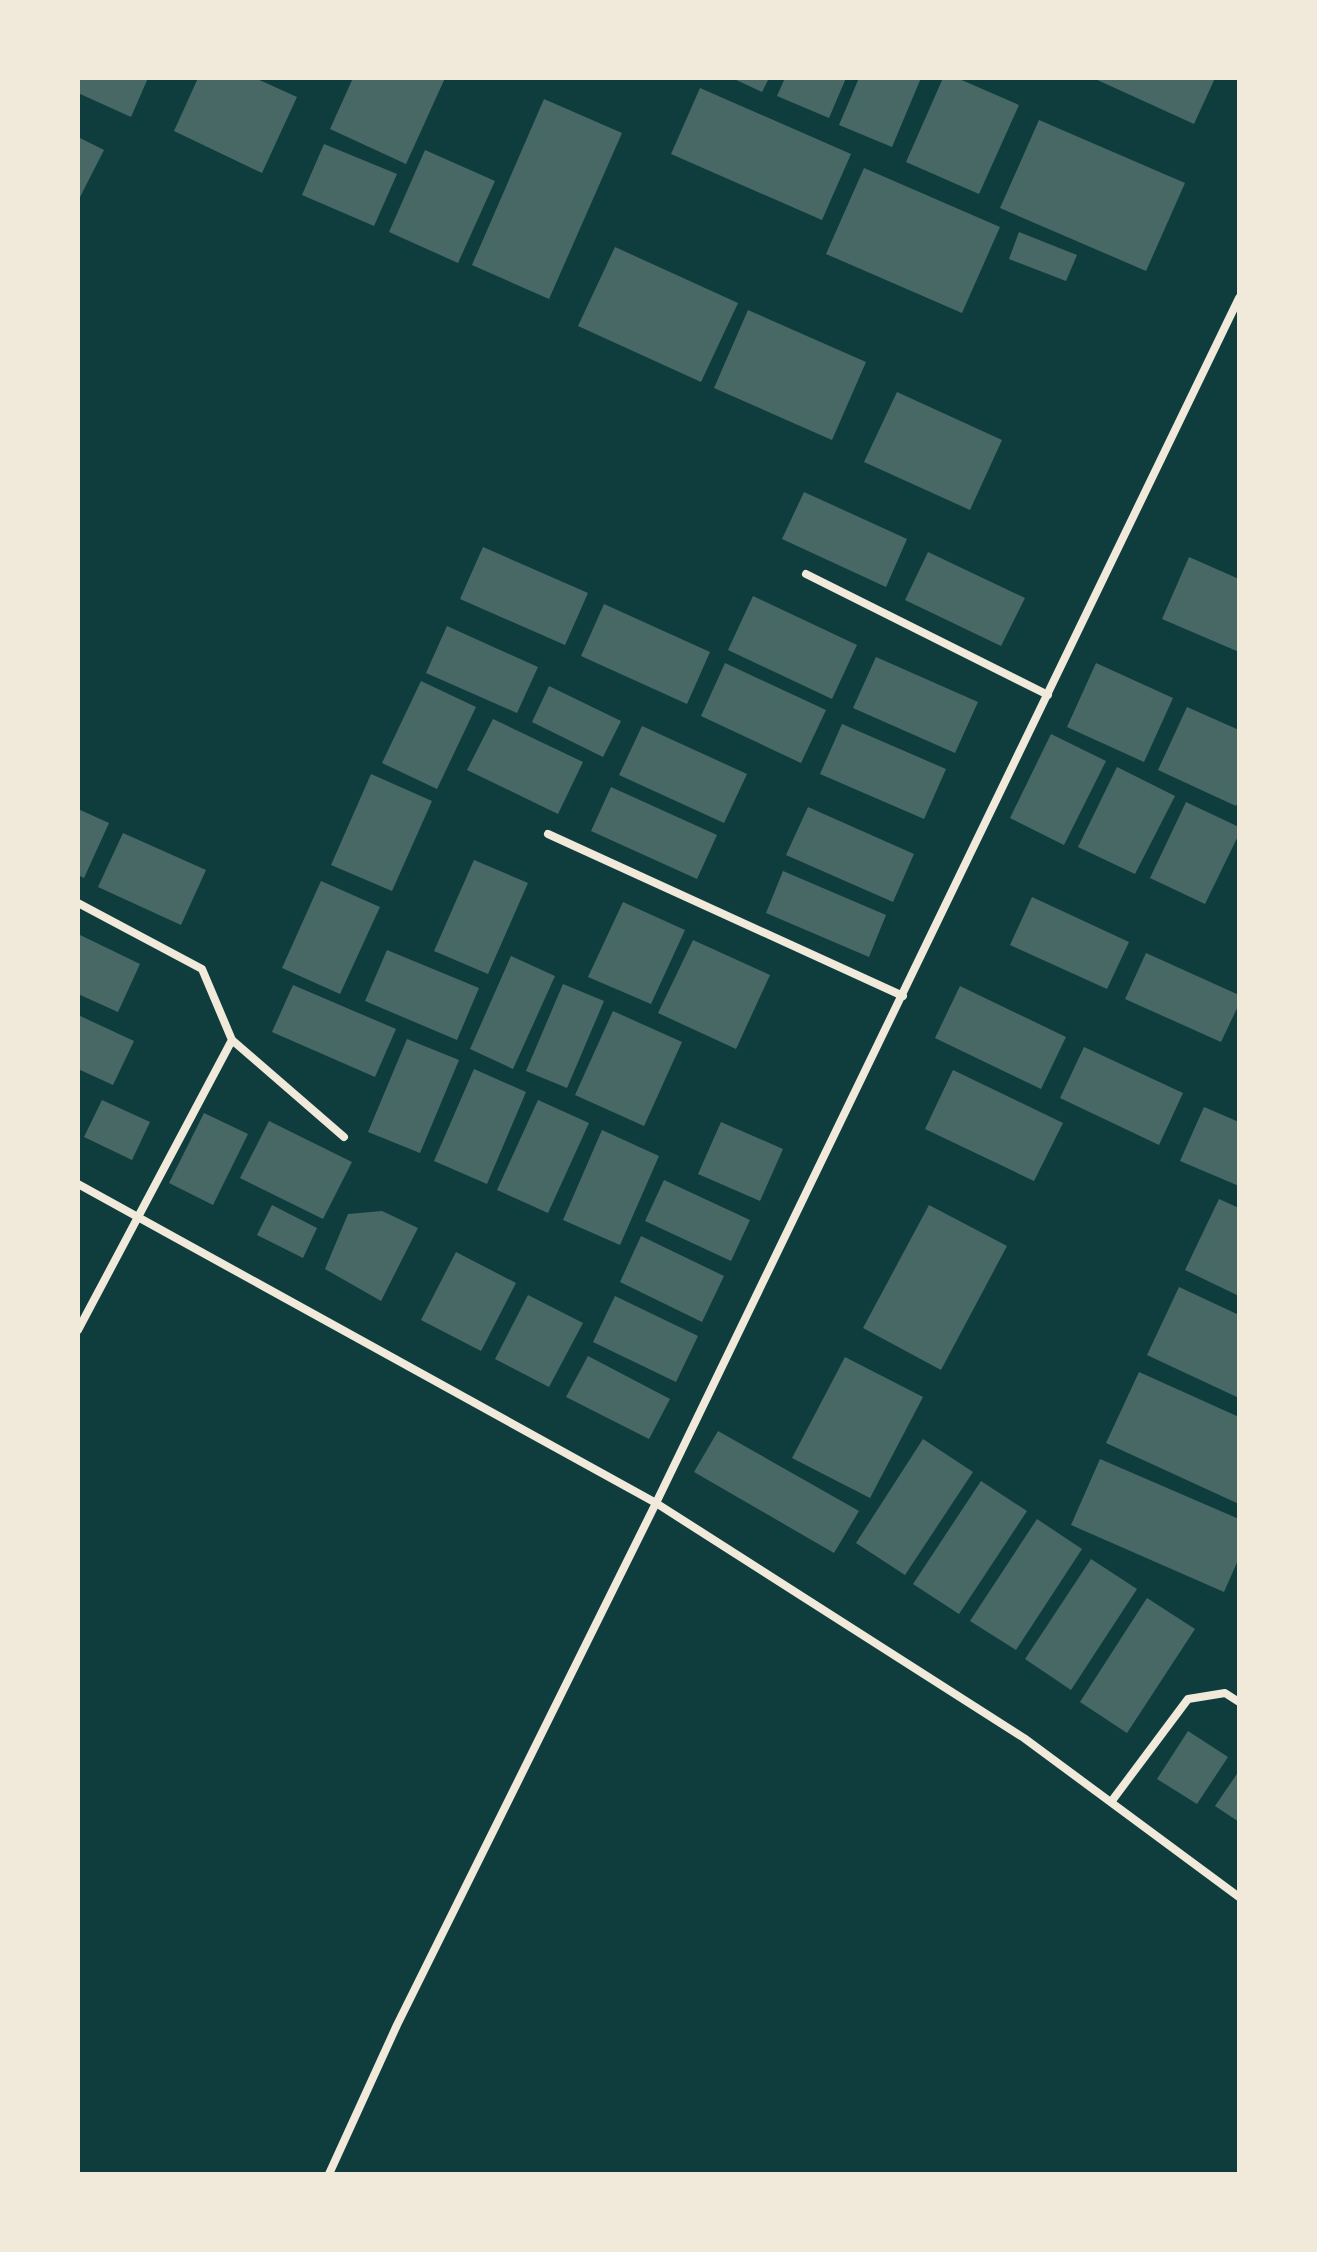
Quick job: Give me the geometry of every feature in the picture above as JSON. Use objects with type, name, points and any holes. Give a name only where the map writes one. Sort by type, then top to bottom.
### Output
[{"type":"street","points":[[329,2174],[397,2025],[656,1503],[1239,298]]},
{"type":"street","points":[[806,574],[1048,695]]},
{"type":"street","points":[[548,834],[903,996]]},
{"type":"street","points":[[78,903],[202,969],[232,1040],[344,1137]]},
{"type":"street","points":[[78,1330],[232,1040]]},
{"type":"street","points":[[78,1184],[656,1503],[1024,1738],[1239,1897]]},
{"type":"street","points":[[1111,1802],[1188,1699],[1225,1693],[1239,1702]]},
{"type":"building","points":[[78,78],[148,78],[131,117],[78,93]]},
{"type":"building","points":[[198,78],[255,78],[297,97],[262,173],[174,131]]},
{"type":"building","points":[[353,78],[445,78],[406,164],[330,129]]},
{"type":"building","points":[[732,78],[769,78],[762,92]]},
{"type":"building","points":[[785,78],[846,78],[829,118],[777,96]]},
{"type":"building","points":[[859,78],[921,78],[892,147],[839,125]]},
{"type":"building","points":[[943,78],[957,78],[1019,105],[979,194],[906,162]]},
{"type":"building","points":[[1093,78],[1215,78],[1194,124]]},
{"type":"building","points":[[700,88],[851,154],[822,220],[671,154]]},
{"type":"building","points":[[544,99],[622,133],[549,299],[472,265]]},
{"type":"building","points":[[1039,120],[1185,183],[1146,271],[1000,208]]},
{"type":"building","points":[[78,137],[104,150],[78,201]]},
{"type":"building","points":[[324,144],[397,174],[374,226],[302,195]]},
{"type":"building","points":[[425,150],[495,181],[458,263],[389,232]]},
{"type":"building","points":[[864,168],[1000,227],[962,313],[826,254]]},
{"type":"building","points":[[1019,232],[1077,255],[1066,281],[1009,259]]},
{"type":"building","points":[[615,247],[738,303],[701,382],[578,326]]},
{"type":"building","points":[[748,310],[866,362],[832,440],[714,388]]},
{"type":"building","points":[[897,392],[1002,440],[970,510],[864,462]]},
{"type":"building","points":[[804,492],[907,539],[886,587],[782,539]]},
{"type":"building","points":[[483,547],[588,593],[565,645],[460,599]]},
{"type":"building","points":[[928,552],[1025,598],[1001,646],[905,600]]},
{"type":"building","points":[[1189,557],[1239,579],[1239,652],[1162,619]]},
{"type":"building","points":[[753,596],[857,645],[832,699],[728,650]]},
{"type":"building","points":[[604,604],[710,652],[687,704],[581,656]]},
{"type":"building","points":[[447,626],[538,667],[517,713],[426,673]]},
{"type":"building","points":[[876,657],[978,702],[955,753],[853,708]]},
{"type":"building","points":[[725,663],[826,710],[801,763],[701,716]]},
{"type":"building","points":[[1096,663],[1173,698],[1144,762],[1067,727]]},
{"type":"building","points":[[421,681],[476,707],[437,789],[382,763]]},
{"type":"building","points":[[549,686],[621,721],[603,757],[532,722]]},
{"type":"building","points":[[1187,707],[1239,730],[1239,799],[1236,806],[1158,770]]},
{"type":"building","points":[[493,719],[583,762],[558,814],[467,770]]},
{"type":"building","points":[[842,724],[946,769],[924,819],[820,774]]},
{"type":"building","points":[[642,726],[747,774],[724,823],[619,775]]},
{"type":"building","points":[[1051,734],[1106,761],[1064,845],[1010,818]]},
{"type":"building","points":[[1117,767],[1175,796],[1135,874],[1078,847]]},
{"type":"building","points":[[371,774],[432,801],[392,891],[331,865]]},
{"type":"building","points":[[611,787],[717,835],[697,879],[591,831]]},
{"type":"building","points":[[1186,802],[1239,827],[1239,834],[1205,904],[1150,878]]},
{"type":"building","points":[[808,807],[914,854],[893,902],[786,855]]},
{"type":"building","points":[[78,809],[109,823],[84,878],[78,875]]},
{"type":"building","points":[[123,833],[206,870],[181,925],[98,887]]},
{"type":"building","points":[[474,860],[528,883],[488,974],[434,951]]},
{"type":"building","points":[[783,871],[886,915],[869,957],[766,913]]},
{"type":"building","points":[[321,881],[380,907],[340,994],[282,968]]},
{"type":"building","points":[[1032,897],[1129,942],[1107,989],[1010,945]]},
{"type":"building","points":[[623,902],[685,930],[651,1004],[588,977]]},
{"type":"building","points":[[78,934],[140,964],[118,1012],[78,994]]},
{"type":"building","points":[[693,940],[770,975],[736,1049],[658,1013]]},
{"type":"building","points":[[387,950],[479,988],[457,1040],[365,1001]]},
{"type":"building","points":[[1146,953],[1239,995],[1239,1004],[1221,1042],[1125,999]]},
{"type":"building","points":[[511,956],[555,976],[513,1069],[470,1049]]},
{"type":"building","points":[[563,984],[604,1001],[567,1088],[526,1071]]},
{"type":"building","points":[[293,985],[396,1029],[375,1077],[272,1032]]},
{"type":"building","points":[[960,986],[1066,1037],[1041,1089],[935,1038]]},
{"type":"building","points":[[613,1011],[682,1042],[644,1126],[575,1095]]},
{"type":"building","points":[[78,1015],[134,1041],[113,1085],[78,1069]]},
{"type":"building","points":[[407,1039],[459,1060],[420,1153],[368,1132]]},
{"type":"building","points":[[1084,1047],[1183,1093],[1159,1145],[1060,1098]]},
{"type":"building","points":[[474,1069],[526,1092],[487,1184],[434,1161]]},
{"type":"building","points":[[953,1070],[1063,1123],[1034,1181],[925,1129]]},
{"type":"building","points":[[102,1100],[150,1122],[132,1160],[84,1137]]},
{"type":"building","points":[[538,1100],[589,1123],[548,1213],[497,1190]]},
{"type":"building","points":[[1204,1107],[1239,1122],[1239,1186],[1180,1161]]},
{"type":"building","points":[[204,1113],[248,1134],[213,1205],[169,1183]]},
{"type":"building","points":[[269,1121],[352,1162],[323,1219],[240,1178]]},
{"type":"building","points":[[721,1122],[783,1149],[760,1201],[698,1174]]},
{"type":"building","points":[[602,1130],[659,1156],[620,1245],[563,1220]]},
{"type":"building","points":[[664,1180],[750,1220],[731,1261],[645,1221]]},
{"type":"building","points":[[1219,1199],[1239,1208],[1239,1296],[1185,1270]]},
{"type":"building","points":[[272,1205],[317,1228],[303,1258],[257,1235]]},
{"type":"building","points":[[929,1205],[1007,1246],[941,1370],[863,1328]]},
{"type":"building","points":[[382,1211],[418,1228],[381,1301],[325,1269],[348,1214]]},
{"type":"building","points":[[641,1236],[724,1276],[702,1322],[620,1282]]},
{"type":"building","points":[[456,1252],[516,1283],[481,1351],[421,1320]]},
{"type":"building","points":[[1179,1287],[1239,1315],[1239,1398],[1147,1355]]},
{"type":"building","points":[[528,1295],[583,1323],[549,1387],[495,1359]]},
{"type":"building","points":[[615,1296],[698,1336],[676,1382],[593,1342]]},
{"type":"building","points":[[588,1356],[670,1399],[649,1439],[566,1397]]},
{"type":"building","points":[[845,1357],[923,1397],[870,1498],[792,1458]]},
{"type":"building","points":[[1139,1372],[1239,1417],[1239,1504],[1106,1443]]},
{"type":"building","points":[[718,1431],[859,1511],[834,1553],[694,1472]]},
{"type":"building","points":[[923,1439],[973,1472],[905,1575],[856,1543]]},
{"type":"building","points":[[1100,1459],[1239,1519],[1239,1558],[1224,1592],[1071,1525]]},
{"type":"building","points":[[981,1481],[1027,1511],[959,1614],[913,1584]]},
{"type":"building","points":[[1037,1519],[1082,1549],[1016,1650],[970,1621]]},
{"type":"building","points":[[1091,1559],[1137,1589],[1071,1690],[1025,1659]]},
{"type":"building","points":[[1147,1598],[1195,1629],[1127,1733],[1080,1702]]},
{"type":"building","points":[[1188,1731],[1228,1757],[1197,1804],[1157,1779]]},
{"type":"building","points":[[1239,1771],[1239,1822],[1215,1806]]}]
